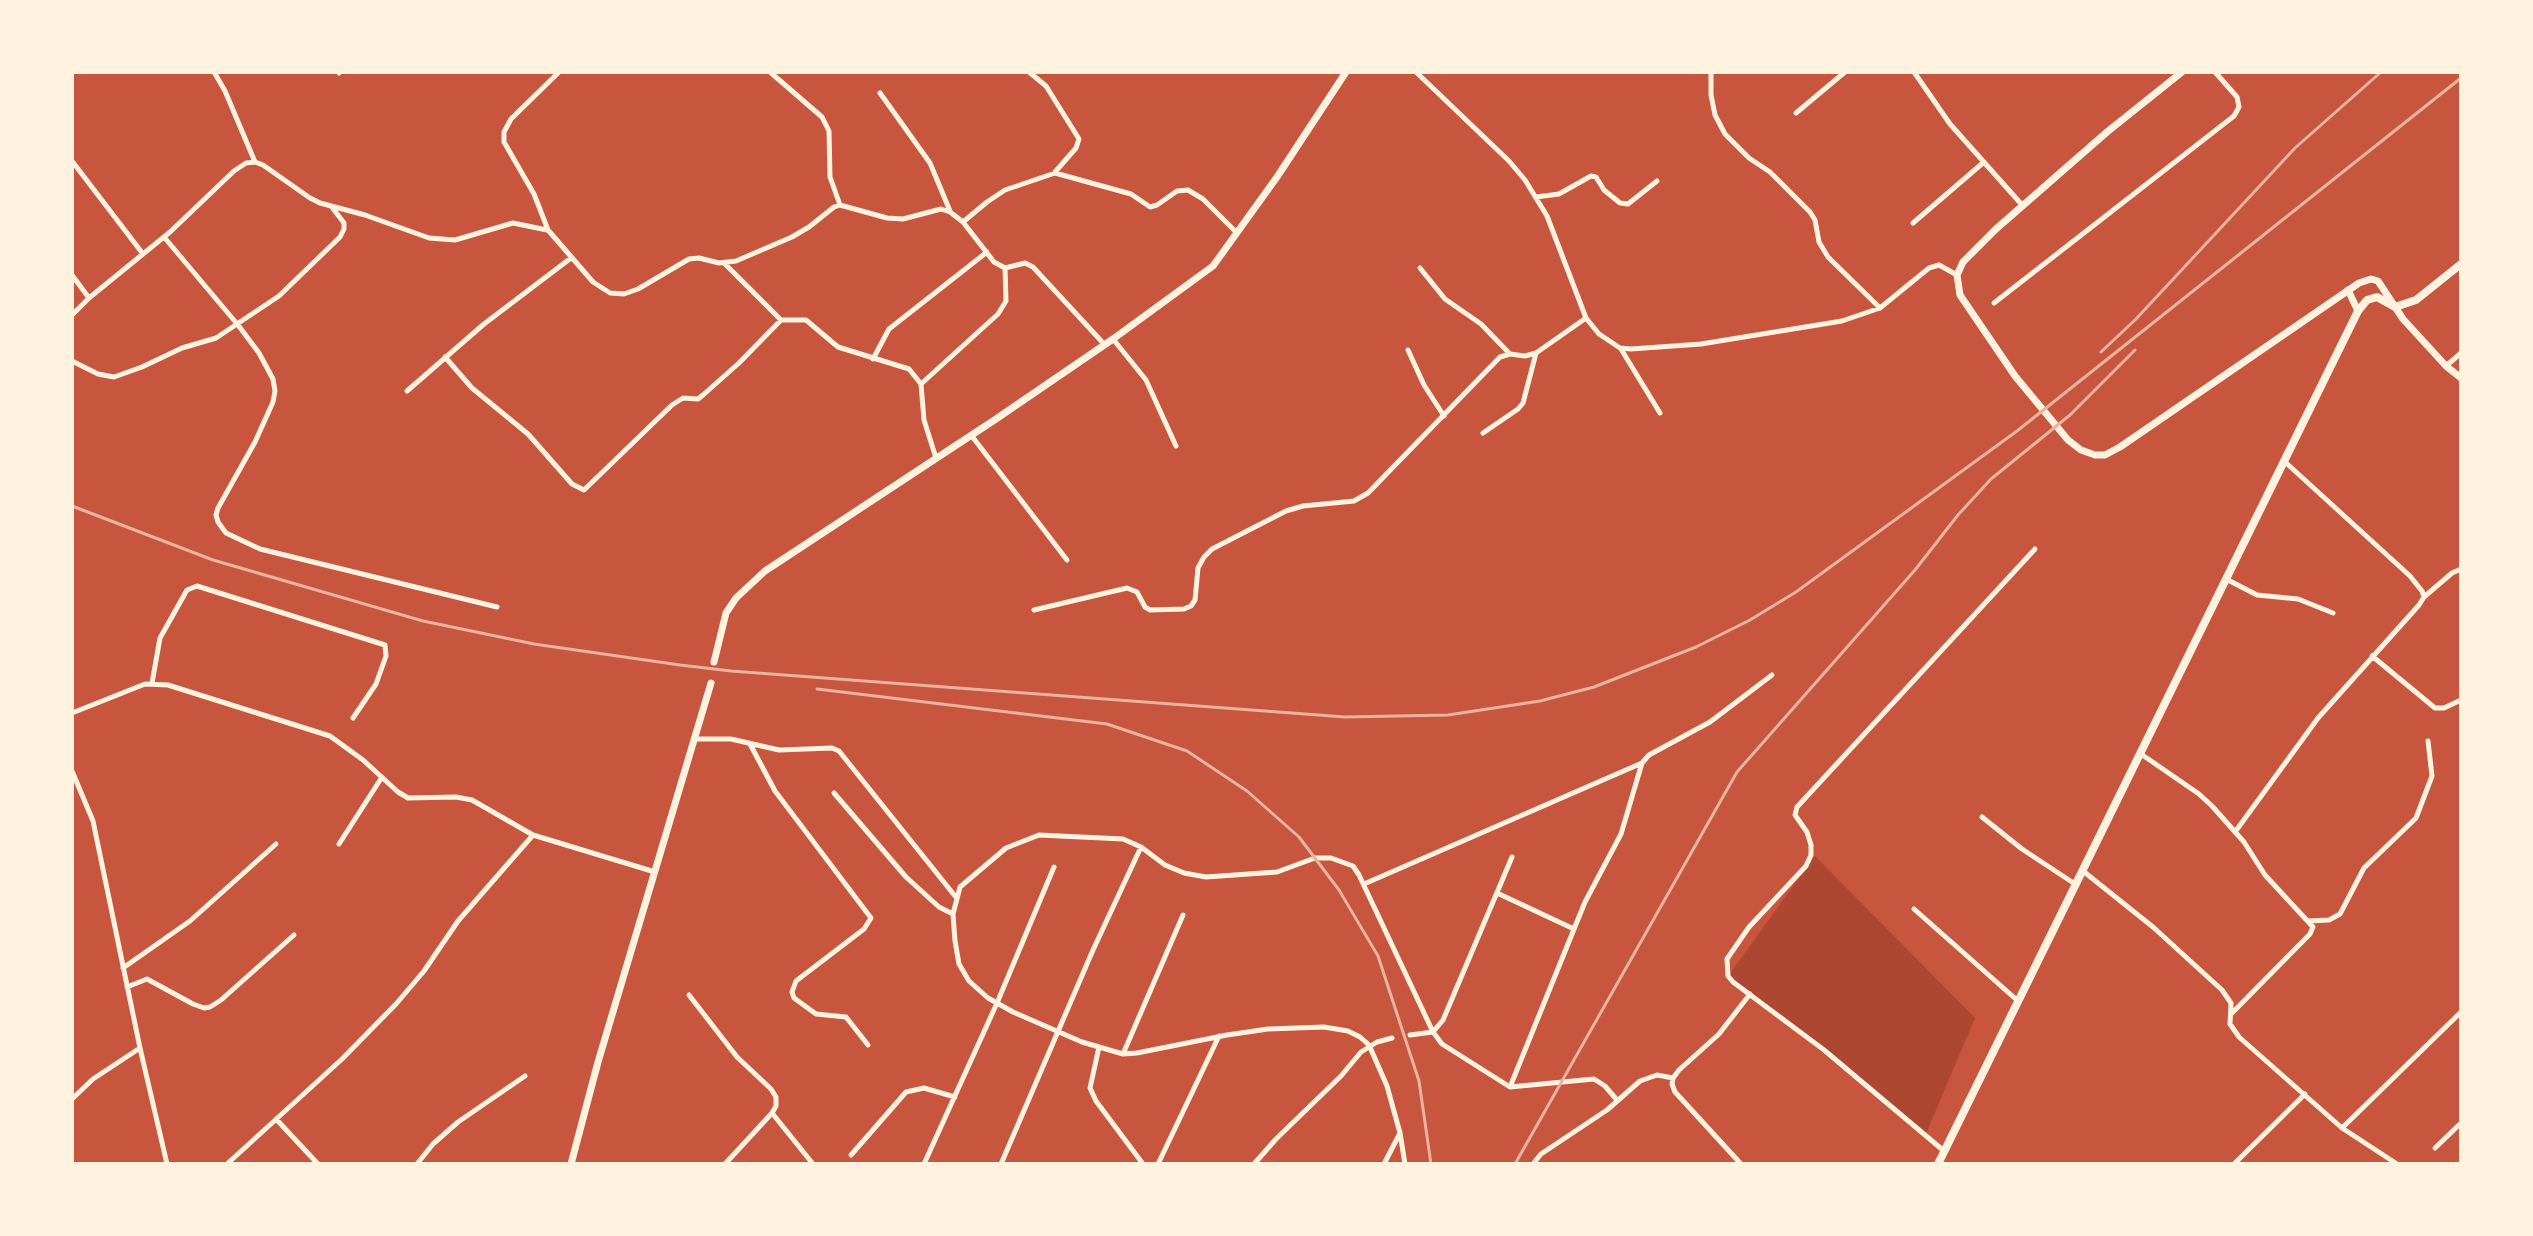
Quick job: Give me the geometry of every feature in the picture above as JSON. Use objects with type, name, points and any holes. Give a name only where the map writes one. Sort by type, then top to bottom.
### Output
[{"type":"main road","points":[[1938,1164],[2358,311],[2367,300],[2377,297],[2395,307],[2416,300],[2461,264]]},
{"type":"street","points":[[214,72],[255,162]]},
{"type":"street","points":[[559,72],[511,119],[504,132],[504,142],[534,194],[548,230],[593,282],[610,293],[624,294],[638,289],[689,259],[725,264],[749,256],[792,237],[840,205],[887,218],[903,219],[941,209],[963,222],[994,262],[1005,268],[1025,263],[1033,267],[1104,344]]},
{"type":"street","points":[[770,72],[822,117],[829,131],[830,177],[840,205]]},
{"type":"street","points":[[963,222],[1005,190],[1055,173],[1076,148],[1079,139],[1046,86],[1029,72]]},
{"type":"street","points":[[714,662],[726,613],[745,588],[765,571],[1113,339],[1201,276],[1221,257],[1238,234],[1346,72]]},
{"type":"street","points":[[1416,72],[1525,180],[1547,216],[1586,318],[1599,334],[1620,348],[1660,413]]},
{"type":"street","points":[[1711,72],[1715,115],[1725,134],[1749,158],[1770,172],[1810,212],[1815,220],[1819,242],[1828,257],[1880,308]]},
{"type":"street","points":[[1796,113],[1845,72]]},
{"type":"street","points":[[1914,72],[1950,124],[2023,206]]},
{"type":"street","points":[[2182,72],[2107,132],[2023,206],[1963,262],[1957,275],[1960,295],[2015,376],[2068,440],[2081,450],[2105,455],[2348,290],[2371,279],[2378,281],[2403,319],[2461,378]]},
{"type":"street","points":[[1994,303],[2234,116],[2239,107],[2237,97],[2215,72]]},
{"type":"street","points":[[880,93],[930,163],[950,212]]},
{"type":"street","points":[[72,161],[143,254]]},
{"type":"street","points":[[1913,223],[1984,162]]},
{"type":"street","points":[[72,315],[246,163],[263,165],[310,198],[429,238],[445,241],[513,223],[548,230]]},
{"type":"street","points":[[1055,173],[1131,194],[1150,207],[1177,191],[1188,190],[1203,199],[1238,234]]},
{"type":"street","points":[[1535,197],[1559,194],[1591,176],[1596,177],[1609,195],[1620,203],[1628,204],[1657,181]]},
{"type":"street","points":[[72,361],[98,374],[114,377],[182,348],[216,338],[238,325],[279,296],[340,237],[344,223],[330,205]]},
{"type":"street","points":[[164,237],[238,325],[273,379],[273,402],[255,442],[218,508],[218,522],[226,533],[260,549],[497,607]]},
{"type":"street","points":[[873,359],[889,329],[987,252]]},
{"type":"street","points":[[407,391],[445,357],[571,258]]},
{"type":"street","points":[[725,264],[781,320],[806,320],[838,347],[909,369],[921,384],[924,420],[936,458]]},
{"type":"street","points":[[1620,348],[1701,344],[1842,321],[1880,308],[1929,268],[1939,265],[1957,275]]},
{"type":"street","points":[[921,384],[998,314],[1006,301],[1005,268]]},
{"type":"street","points":[[1420,268],[1445,299],[1481,324],[1510,354]]},
{"type":"street","points":[[72,275],[89,298]]},
{"type":"street","points":[[2348,290],[2358,311]]},
{"type":"street","points":[[1034,610],[1127,588],[1137,592],[1150,610],[1191,606],[1195,600],[1198,568],[1212,549],[1286,511],[1303,506],[1354,501],[1361,497],[1384,479],[1500,357],[1536,353],[1586,318]]},
{"type":"street","points":[[445,357],[472,388],[528,434],[572,484],[584,490],[672,405],[683,398],[698,399],[781,320]]},
{"type":"street","points":[[1113,339],[1146,380],[1176,446]]},
{"type":"street","points":[[1408,350],[1424,385],[1444,416]]},
{"type":"street","points":[[1483,433],[1523,403],[1536,353]]},
{"type":"street","points":[[2446,366],[2461,353]]},
{"type":"street","points":[[971,435],[1067,560]]},
{"type":"street","points":[[2284,461],[2410,576],[2424,597]]},
{"type":"street","points":[[1945,1151],[1824,1050],[1728,976],[1727,959],[1749,927],[1806,866],[1811,845],[1807,832],[1795,815],[1797,807],[2035,549]]},
{"type":"street","points":[[2235,832],[2318,718],[2424,597],[2461,569]]},
{"type":"street","points":[[2226,579],[2257,595],[2298,599],[2333,613]]},
{"type":"street","points":[[152,683],[160,638],[187,590],[197,586],[385,645],[386,656],[376,684],[353,718]]},
{"type":"street","points":[[2372,656],[2435,708],[2444,708],[2461,700]]},
{"type":"street","points":[[1510,1087],[1585,902],[1621,834],[1642,763],[1649,755],[1710,722],[1772,675]]},
{"type":"street","points":[[72,713],[138,686],[152,683],[168,685],[330,736],[408,798],[456,797],[472,800],[533,835],[655,872]]},
{"type":"street","points":[[571,1164],[598,1062],[711,683]]},
{"type":"street","points":[[695,739],[722,738],[779,750],[832,748],[839,751],[955,897]]},
{"type":"street","points":[[2309,921],[2329,920],[2340,914],[2364,868],[2416,818],[2432,776],[2428,741]]},
{"type":"street","points":[[750,744],[775,791],[871,918],[864,929],[796,981],[792,992],[794,998],[816,1014],[846,1017],[868,1045]]},
{"type":"street","points":[[2140,753],[2199,794],[2235,832],[2265,875],[2313,927],[2310,934],[2229,1016]]},
{"type":"street","points":[[1364,884],[1642,763]]},
{"type":"street","points":[[72,771],[93,821],[167,1164]]},
{"type":"street","points":[[339,844],[382,777]]},
{"type":"street","points":[[834,793],[906,877],[939,907],[953,914]]},
{"type":"street","points":[[1982,817],[2022,849],[2075,884]]},
{"type":"street","points":[[227,1164],[342,1059],[396,1004],[424,971],[458,921],[533,835]]},
{"type":"street","points":[[1405,1164],[1387,1086],[1369,1045],[1360,1037],[1348,1031],[1324,1027],[1268,1029],[1137,1053],[1123,1054],[1099,1047],[997,1003],[976,990],[964,973],[955,941],[953,914],[960,887],[1006,848],[1039,835],[1123,839],[1174,869],[1206,877],[1277,872],[1324,856],[1353,866],[1433,1032],[1442,1044],[1510,1087],[1594,1079],[1617,1100]]},
{"type":"street","points":[[123,968],[190,921],[276,844]]},
{"type":"street","points":[[1001,1164],[1141,847]]},
{"type":"street","points":[[1410,1035],[1433,1032],[1448,1009],[1512,857]]},
{"type":"street","points":[[924,1164],[1054,867]]},
{"type":"street","points":[[2082,870],[2153,927],[2222,990],[2231,1003],[2230,1024],[2239,1037],[2342,1128],[2397,1164]]},
{"type":"street","points":[[1497,893],[1574,929]]},
{"type":"street","points":[[1914,909],[2018,1001]]},
{"type":"street","points":[[1123,1054],[1183,915]]},
{"type":"street","points":[[127,987],[147,979],[193,1004],[210,1007],[294,935]]},
{"type":"street","points":[[1741,1164],[1675,1092],[1672,1084],[1673,1078],[1719,1034],[1750,994]]},
{"type":"street","points":[[689,995],[737,1057],[776,1097],[772,1113],[725,1164]]},
{"type":"street","points":[[2342,1128],[2461,1012]]},
{"type":"street","points":[[1158,1164],[1219,1036]]},
{"type":"street","points":[[1254,1164],[1369,1045],[1392,1038]]},
{"type":"street","points":[[1099,1047],[1090,1088],[1096,1101],[1143,1164]]},
{"type":"street","points":[[72,1099],[93,1079],[140,1048]]},
{"type":"street","points":[[1533,1164],[1541,1154],[1578,1131],[1640,1081],[1657,1075],[1673,1078]]},
{"type":"street","points":[[417,1164],[433,1144],[458,1122],[525,1076]]},
{"type":"street","points":[[851,1155],[906,1092],[924,1088],[955,1097]]},
{"type":"street","points":[[2234,1164],[2305,1094]]},
{"type":"street","points":[[772,1113],[813,1164]]},
{"type":"street","points":[[276,1119],[318,1164]]},
{"type":"street","points":[[2435,1148],[2461,1123]]},
{"type":"street","points":[[1384,1164],[1400,1133]]},
{"type":"shaded area","points":[[1815,856],[1975,1018],[1925,1136],[1728,976]]},
{"type":"railway","points":[[2101,352],[2136,319],[2295,148],[2381,72]]},
{"type":"railway","points":[[72,506],[213,560],[423,621],[534,644],[680,665],[1345,717],[1448,715],[1540,701],[1594,687],[1696,647],[1796,592],[2017,431],[2461,78]]},
{"type":"railway","points":[[1515,1164],[1737,772],[1991,479],[2070,415],[2135,350]]},
{"type":"railway","points":[[817,689],[1107,724],[1187,751],[1247,791],[1299,837],[1339,890],[1378,956],[1419,1081],[1431,1164]]}]
